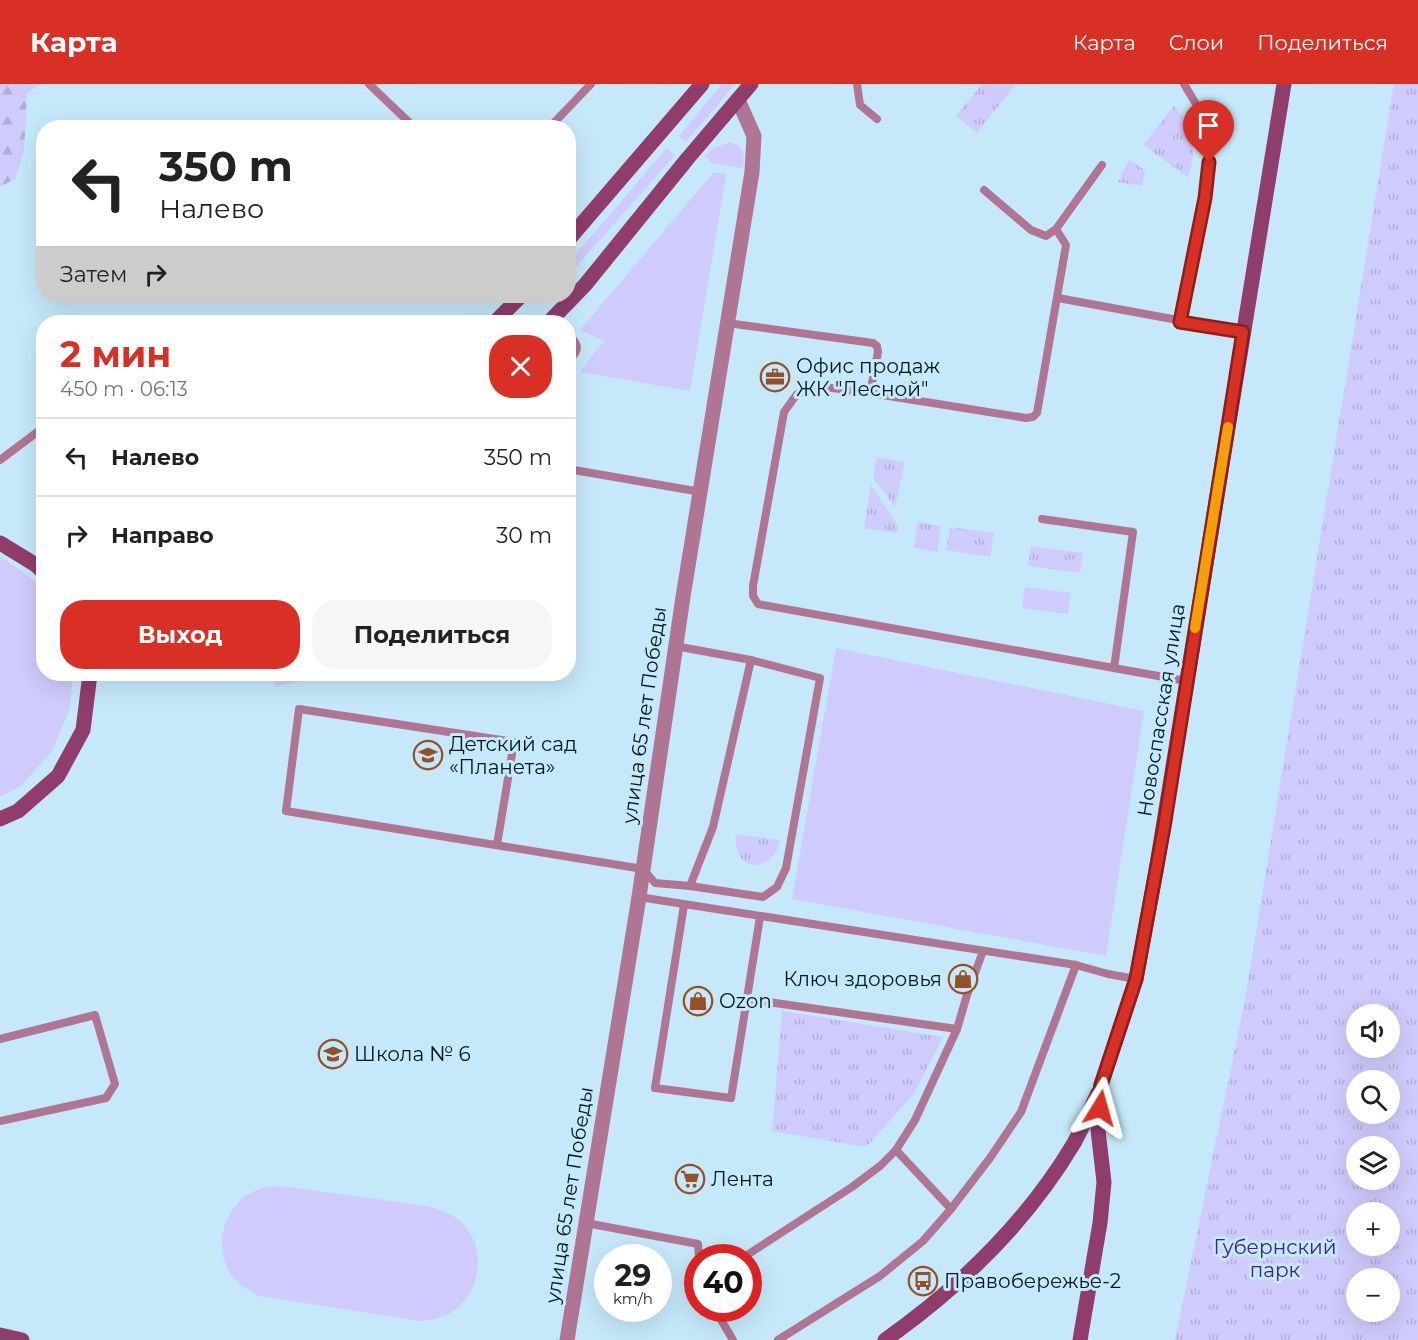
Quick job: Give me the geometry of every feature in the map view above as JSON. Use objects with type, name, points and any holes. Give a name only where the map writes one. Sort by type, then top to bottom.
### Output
[{"type":"street","points":[[576,231],[702,84]]},
{"type":"street","points":[[576,295],[751,84]]},
{"type":"street","name":"Новоспасская улица","points":[[1080,1340],[1104,1182],[1098,1130],[1101,1085],[1136,979],[1164,827],[1284,84]]},
{"type":"street","name":"улица 65 лет Победы","points":[[567,1340],[639,897],[675,646],[752,172],[754,136],[738,100]]},
{"type":"street","points":[[502,315],[514,303]]},
{"type":"street","points":[[559,315],[570,303]]},
{"type":"street","points":[[0,543],[36,565]]},
{"type":"street","points":[[0,819],[18,811],[58,776],[83,730],[91,681]]},
{"type":"street","points":[[885,1340],[957,1285],[1002,1240],[1044,1188],[1075,1142],[1101,1085]]},
{"type":"street","points":[[0,1335],[22,1340]]},
{"type":"lane","points":[[369,84],[407,120]]},
{"type":"lane","points":[[557,120],[591,84]]},
{"type":"lane","points":[[856,84],[860,105],[877,119]]},
{"type":"lane","points":[[1180,322],[1205,198],[1211,144],[1196,104],[1184,84]]},
{"type":"lane","points":[[984,190],[1031,230],[1046,236],[1056,229],[1102,165]]},
{"type":"lane","points":[[1056,229],[1066,244],[1037,413],[1033,417],[1026,418],[817,386],[797,394],[783,412],[753,596],[758,604],[1186,681]]},
{"type":"lane","points":[[1058,298],[1243,332]]},
{"type":"lane","points":[[727,323],[873,343],[878,352],[870,393]]},
{"type":"lane","points":[[0,460],[36,433]]},
{"type":"lane","points":[[576,470],[701,492]]},
{"type":"lane","points":[[1042,519],[1133,532],[1114,668],[1107,667]]},
{"type":"lane","points":[[496,845],[514,742],[299,709],[286,811],[496,845],[643,868],[655,883],[763,897],[777,887],[786,868],[820,678],[751,660],[675,646]]},
{"type":"lane","points":[[690,886],[712,827],[751,660]]},
{"type":"lane","points":[[639,897],[1076,965],[1136,979]]},
{"type":"lane","points":[[684,905],[655,1088],[731,1098],[760,917]]},
{"type":"lane","points":[[762,1245],[852,1187],[880,1166],[896,1150],[915,1120],[957,1029],[983,951]]},
{"type":"lane","points":[[778,1340],[880,1276],[923,1241],[951,1209],[1021,1112],[1076,965]]},
{"type":"lane","points":[[747,999],[957,1029]]},
{"type":"lane","points":[[0,1039],[95,1015],[115,1084],[106,1098],[0,1121]]},
{"type":"lane","points":[[896,1150],[951,1209]]},
{"type":"lane","points":[[586,1223],[698,1244]]},
{"type":"lane","points":[[722,1322],[733,1340]]},
{"type":"green space","points":[[0,84],[41,84],[27,93],[24,151],[15,179],[0,187]]},
{"type":"green space","points":[[722,84],[735,84],[686,142],[679,136]]},
{"type":"green space","points":[[982,84],[1015,85],[977,133],[956,116]]},
{"type":"green space","name":"Губернский парк","points":[[1394,84],[1418,84],[1418,1340],[1175,1340],[1245,1000]]},
{"type":"green space","points":[[1174,106],[1185,122],[1192,140],[1193,158],[1188,177],[1143,145]]},
{"type":"green space","points":[[731,142],[743,152],[743,168],[713,164],[705,156],[715,147]]},
{"type":"green space","points":[[667,148],[674,156],[576,267],[576,254]]},
{"type":"green space","points":[[1129,160],[1145,170],[1142,186],[1118,182]]},
{"type":"green space","points":[[713,173],[724,173],[726,176],[690,391],[580,372],[604,341],[580,330]]},
{"type":"green space","points":[[877,457],[905,462],[895,507],[873,477]]},
{"type":"green space","points":[[871,485],[898,526],[897,533],[864,528]]},
{"type":"green space","points":[[918,522],[941,526],[937,552],[914,548]]},
{"type":"green space","points":[[950,527],[994,533],[990,557],[946,550]]},
{"type":"green space","points":[[1031,546],[1083,553],[1080,573],[1028,566]]},
{"type":"green space","points":[[0,556],[36,582],[36,681],[72,681],[70,709],[52,751],[21,786],[0,797]]},
{"type":"green space","points":[[1025,587],[1071,593],[1068,614],[1022,608]]},
{"type":"green space","points":[[836,648],[1144,711],[1106,956],[792,899]]},
{"type":"green space","points":[[275,681],[300,681],[275,687]]},
{"type":"green space","points":[[736,834],[780,840],[777,851],[770,858],[755,865],[747,863],[740,857]]},
{"type":"green space","points":[[782,1011],[943,1037],[913,1095],[866,1147],[772,1131]]},
{"type":"green space","points":[[273,1186],[428,1206],[450,1214],[471,1234],[476,1248],[478,1262],[471,1290],[452,1312],[439,1318],[420,1321],[259,1296],[239,1284],[230,1273],[223,1252],[224,1229],[233,1209],[249,1194]]},
{"type":"slow traffic","points":[[1195,628],[1228,427]]},
{"type":"place","name":"Офис продаж ЖК \"Лесной\"","points":[[775,377]]},
{"type":"place","name":"Детский сад «Планета»","points":[[428,755]]},
{"type":"place","name":"Ключ здоровья","points":[[963,979]]},
{"type":"place","name":"Ozon","points":[[698,1001]]},
{"type":"place","name":"Школа № 6","points":[[333,1054]]},
{"type":"place","name":"Лента","points":[[690,1179]]},
{"type":"place","name":"Правобережье-2","points":[[923,1281]]},
{"type":"route","points":[[1100,1108],[1101,1085],[1136,979],[1164,827],[1243,332],[1180,322],[1205,198],[1209,162]]}]
